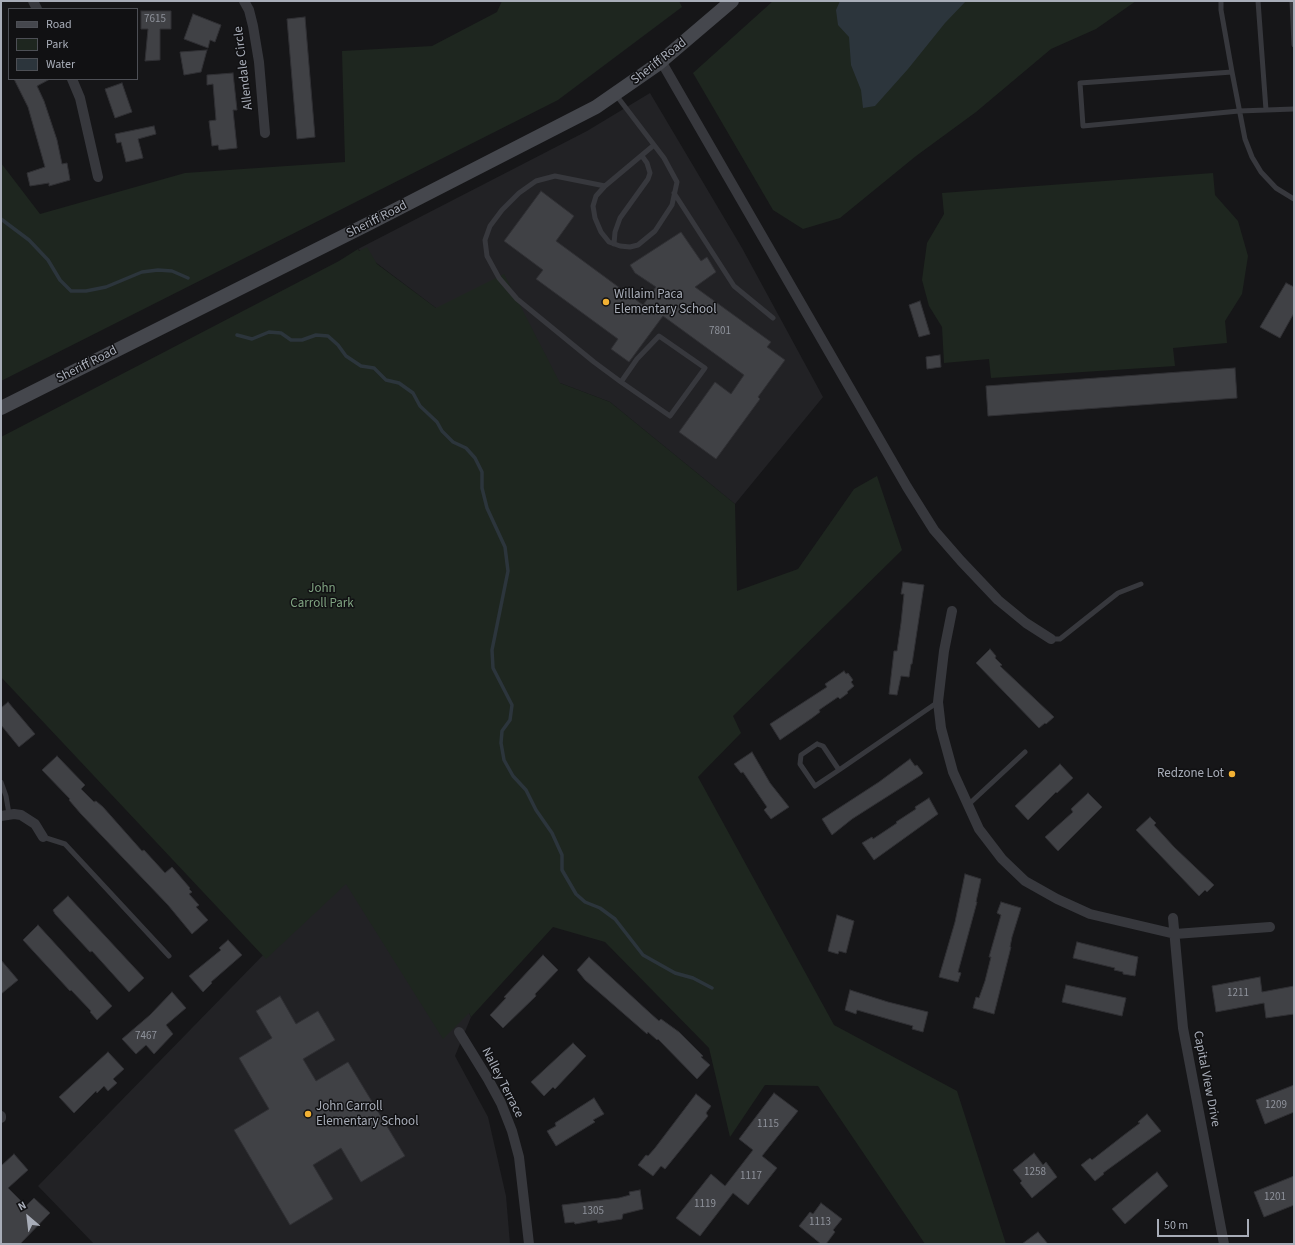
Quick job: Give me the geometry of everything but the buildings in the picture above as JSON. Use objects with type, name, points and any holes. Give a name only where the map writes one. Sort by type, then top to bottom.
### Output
[{"type":"main road","name":"Sheriff Road","points":[[1,408],[517,149],[616,95],[661,61],[732,1]]},
{"type":"street","name":"Allendale Circle","points":[[244,1],[249,10],[257,48],[265,133]]},
{"type":"street","points":[[661,61],[892,461],[934,530],[960,561],[998,600],[1026,623],[1051,639]]},
{"type":"street","points":[[72,80],[84,113],[98,177]]},
{"type":"street","points":[[952,612],[944,651],[938,702],[941,728],[953,772],[978,829],[1002,859],[1025,880],[1057,899],[1090,914],[1175,934],[1270,927]]},
{"type":"street","points":[[5,815],[21,816],[28,819],[35,824],[43,837]]},
{"type":"street","name":"Capital View Drive","points":[[1173,918],[1183,1028],[1224,1244]]},
{"type":"street","name":"Nalley Terrace","points":[[459,1032],[501,1103],[512,1131],[518,1157],[529,1244]]},
{"type":"lane","points":[[1221,1],[1221,10],[1245,139],[1252,157],[1261,172],[1276,188],[1294,199]]},
{"type":"lane","points":[[1258,1],[1266,110]]},
{"type":"lane","points":[[1292,1],[1294,45]]},
{"type":"lane","points":[[1232,72],[1080,83],[1083,126],[1239,111],[1294,109]]},
{"type":"lane","points":[[616,95],[664,158],[677,182],[672,205],[655,232],[638,245],[630,247],[609,242],[601,232],[595,218],[593,206],[596,196],[605,186],[654,145]]},
{"type":"lane","points":[[614,244],[615,232],[620,218],[648,179],[650,173],[647,163],[642,156]]},
{"type":"lane","points":[[605,186],[555,176],[536,181],[518,193],[502,210],[490,226],[485,240],[487,256],[499,278],[517,298],[594,362],[621,382],[670,416],[705,368],[659,336],[637,360],[621,382]]},
{"type":"lane","points":[[674,194],[734,286],[773,318]]},
{"type":"lane","points":[[1051,639],[1060,638],[1118,593],[1142,584]]},
{"type":"lane","points":[[839,770],[823,746],[817,744],[801,755],[800,764],[815,786],[839,770],[938,702]]},
{"type":"lane","points":[[968,805],[1025,752]]},
{"type":"lane","points":[[1,782],[6,796],[5,815]]},
{"type":"lane","points":[[43,837],[65,844],[169,956]]},
{"type":"shaded area","points":[[650,93],[742,248],[823,397],[735,504],[610,402],[510,364],[358,249],[587,131]]},
{"type":"shaded area","points":[[379,735],[419,903],[471,1017],[455,1056],[488,1117],[506,1196],[510,1244],[94,1244],[38,1186],[268,950]]},
{"type":"green space","points":[[502,1],[679,1],[682,7],[558,100],[1,381],[1,163],[40,214],[185,173],[345,162],[342,51],[432,46],[497,12]]},
{"type":"green space","points":[[773,1],[1136,1],[1096,29],[1051,49],[976,112],[916,156],[840,218],[803,229],[773,210],[693,73]]},
{"type":"green space","points":[[1213,173],[1215,195],[1238,221],[1248,256],[1242,294],[1225,321],[1227,343],[1173,348],[1175,366],[991,378],[989,359],[944,363],[942,327],[929,306],[922,280],[927,243],[944,214],[942,193]]},
{"type":"green space","name":"John Carroll Park","points":[[367,247],[377,264],[436,308],[504,274],[560,383],[610,402],[735,504],[737,591],[798,569],[854,489],[877,476],[902,550],[733,716],[741,733],[698,777],[834,1025],[957,1091],[1006,1244],[925,1244],[818,1086],[765,1085],[730,1137],[709,1048],[605,942],[553,927],[471,1017],[469,1013],[443,1039],[346,884],[266,959],[1,677],[1,437],[339,261],[358,249],[359,251]]},
{"type":"water","points":[[840,1],[966,1],[945,23],[908,69],[875,106],[863,108],[861,90],[851,65],[849,37],[838,25],[836,10]]},
{"type":"waterway","points":[[1,219],[29,240],[48,260],[60,280],[71,291],[86,291],[106,287],[142,272],[158,270],[172,271],[188,278]]},
{"type":"waterway","points":[[237,335],[252,339],[269,332],[281,333],[291,340],[302,340],[316,335],[328,336],[338,345],[346,356],[361,366],[374,368],[386,380],[399,383],[413,393],[420,406],[437,422],[442,431],[453,442],[466,448],[475,458],[482,472],[482,488],[487,508],[505,547],[508,571],[492,650],[493,668],[512,705],[510,720],[502,731],[501,743],[504,760],[513,776],[526,790],[536,810],[552,833],[562,855],[562,870],[576,894],[585,902],[600,908],[615,919],[643,955],[675,973],[693,978],[712,988]]},
{"type":"place","name":"Willaim Paca Elementary School","points":[[606,302]]},
{"type":"place","name":"Redzone Lot","points":[[1232,774]]},
{"type":"place","name":"John Carroll Elementary School","points":[[308,1114]]}]
